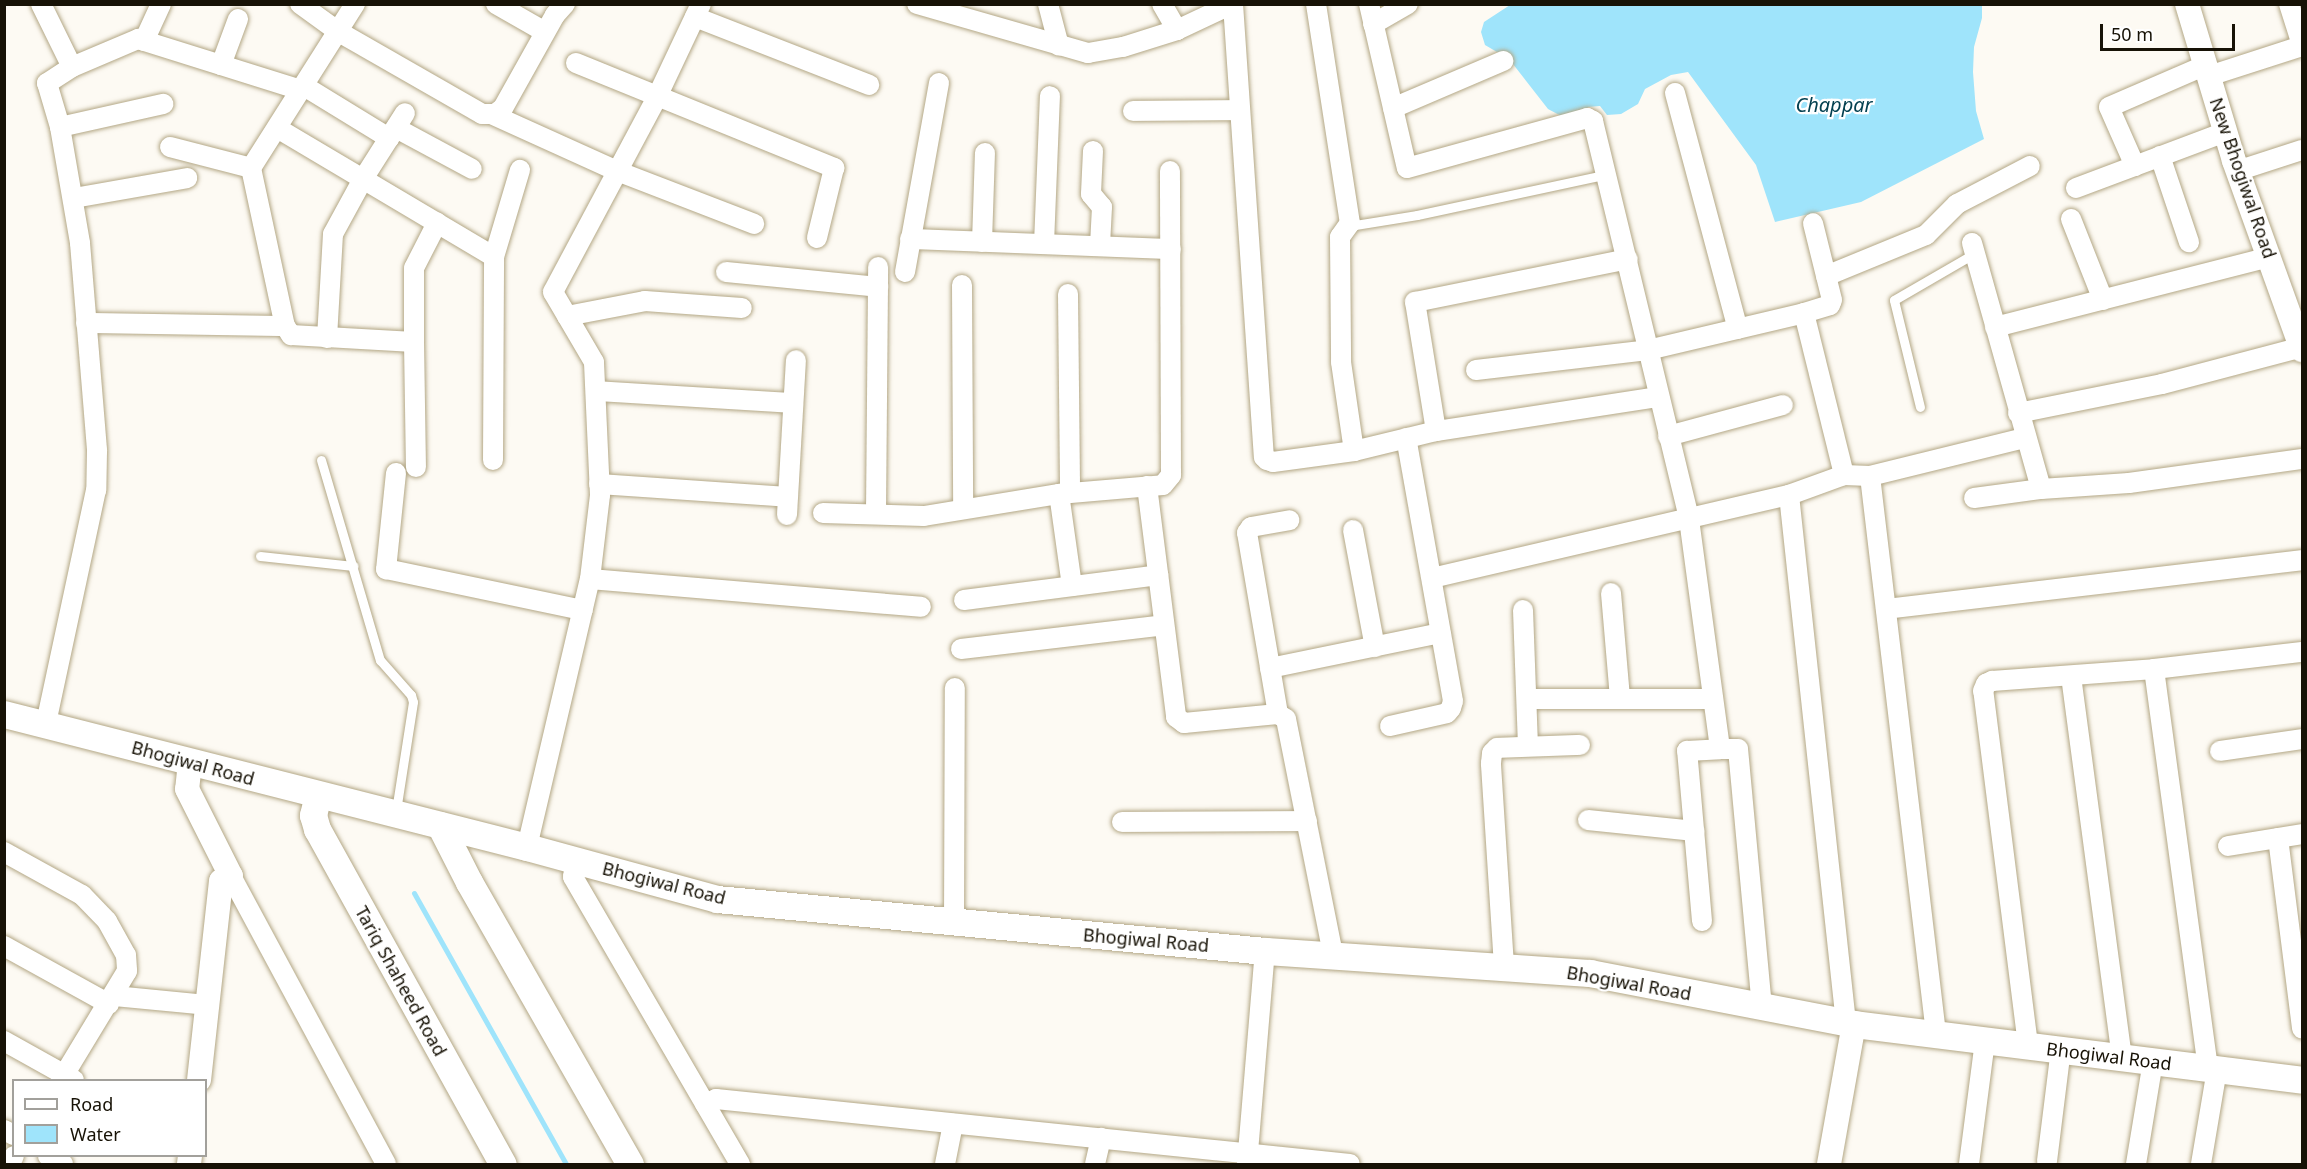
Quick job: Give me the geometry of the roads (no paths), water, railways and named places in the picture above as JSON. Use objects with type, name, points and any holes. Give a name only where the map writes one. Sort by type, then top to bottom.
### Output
[{"type":"main road","name":"Bhogiwal Road","points":[[4,714],[395,816],[527,847],[717,899],[1265,951],[1590,973],[1850,1024],[2302,1080]]},
{"type":"main road","name":"Tariq Shaheed Road","points":[[318,795],[313,815],[317,829],[503,1164]]},
{"type":"main road","points":[[440,825],[469,882],[630,1164]]},
{"type":"street","points":[[41,4],[72,68]]},
{"type":"street","points":[[144,41],[161,4]]},
{"type":"street","points":[[300,4],[339,32],[482,114],[491,114],[617,171],[753,224]]},
{"type":"street","points":[[355,4],[251,168],[285,326],[291,335],[414,342]]},
{"type":"street","points":[[496,4],[545,32]]},
{"type":"street","points":[[491,114],[503,108],[545,32],[565,4]]},
{"type":"street","points":[[917,4],[1059,46],[1088,52],[1123,47],[1177,30],[1233,4],[1264,456],[1273,462],[1354,451],[1436,431],[1658,397]]},
{"type":"street","points":[[1048,4],[1059,46]]},
{"type":"street","points":[[1162,4],[1177,30]]},
{"type":"street","points":[[1316,4],[1349,226],[1340,237],[1341,362],[1354,451]]},
{"type":"street","points":[[1369,4],[1407,168],[1587,118],[1593,121],[1608,174],[1658,397],[1689,519],[1720,749]]},
{"type":"street","points":[[1373,24],[1408,4]]},
{"type":"street","name":"New Bhogiwal Road","points":[[2187,4],[2237,171],[2302,348]]},
{"type":"street","points":[[2135,166],[2109,107],[2207,71],[2302,46],[2289,4]]},
{"type":"street","points":[[527,847],[590,579],[599,484],[594,362],[553,292],[657,97],[698,10],[869,86]]},
{"type":"street","points":[[221,65],[238,19]]},
{"type":"street","points":[[46,724],[96,490],[97,451],[74,198],[60,127],[47,83],[72,68],[138,39],[303,88],[397,126],[472,169]]},
{"type":"street","points":[[1393,108],[1503,61]]},
{"type":"street","points":[[576,63],[834,168],[817,238]]},
{"type":"street","points":[[905,272],[939,83]]},
{"type":"street","points":[[1675,93],[1738,328]]},
{"type":"street","points":[[1044,244],[1050,96]]},
{"type":"street","points":[[60,127],[163,104]]},
{"type":"street","points":[[1133,111],[1240,110]]},
{"type":"street","points":[[327,338],[333,234],[363,179],[397,126]]},
{"type":"street","points":[[277,129],[495,256]]},
{"type":"street","points":[[2076,189],[2225,132]]},
{"type":"street","points":[[170,147],[251,168]]},
{"type":"street","points":[[2237,171],[2302,150]]},
{"type":"street","points":[[1093,151],[1091,194],[1102,207],[1100,246]]},
{"type":"street","points":[[982,242],[985,153]]},
{"type":"street","points":[[2160,156],[2189,242]]},
{"type":"street","points":[[1826,276],[1926,235],[1957,204],[2030,166]]},
{"type":"street","points":[[493,460],[495,256],[520,170]]},
{"type":"street","points":[[824,513],[924,516],[1064,493],[1163,485],[1171,475],[1170,171]]},
{"type":"street","points":[[74,198],[188,178]]},
{"type":"street","points":[[2071,219],[2103,300]]},
{"type":"street","points":[[416,467],[414,268],[436,223]]},
{"type":"street","points":[[1476,370],[1648,350],[1804,313],[1832,303],[1813,223]]},
{"type":"street","points":[[910,239],[1171,249]]},
{"type":"street","points":[[1973,248],[2041,489]]},
{"type":"street","points":[[1995,327],[2269,257]]},
{"type":"street","points":[[1436,431],[1415,302],[1628,259]]},
{"type":"street","points":[[876,514],[878,267]]},
{"type":"street","points":[[726,272],[878,287]]},
{"type":"street","points":[[962,285],[963,509]]},
{"type":"street","points":[[1068,294],[1064,493],[1072,586]]},
{"type":"street","points":[[567,316],[645,301],[742,308]]},
{"type":"street","points":[[1804,313],[1844,475]]},
{"type":"street","points":[[86,323],[285,326]]},
{"type":"street","points":[[2018,413],[2162,384],[2302,348]]},
{"type":"street","points":[[599,484],[787,506],[796,360]]},
{"type":"street","points":[[596,391],[793,403]]},
{"type":"street","points":[[1668,436],[1783,405]]},
{"type":"street","points":[[1390,726],[1447,713],[1452,708],[1453,701],[1406,438]]},
{"type":"street","points":[[1432,578],[1789,495],[1844,475],[1870,476],[2025,438]]},
{"type":"street","points":[[1974,498],[2041,489],[2129,483],[2302,459]]},
{"type":"street","points":[[396,472],[386,569],[583,610]]},
{"type":"street","points":[[1870,476],[1936,1034]]},
{"type":"street","points":[[1147,486],[1176,717],[1179,721],[1278,714],[1286,718],[1334,955]]},
{"type":"street","points":[[1789,495],[1850,1024],[1829,1164]]},
{"type":"street","points":[[1278,714],[1247,532],[1251,527],[1289,520]]},
{"type":"street","points":[[1353,530],[1375,647]]},
{"type":"street","points":[[1886,609],[2302,560]]},
{"type":"street","points":[[964,600],[1158,575]]},
{"type":"street","points":[[590,579],[921,607]]},
{"type":"street","points":[[1611,593],[1620,699]]},
{"type":"street","points":[[1523,610],[1528,746]]},
{"type":"street","points":[[961,649],[1164,625]]},
{"type":"street","points":[[1270,668],[1440,633]]},
{"type":"street","points":[[2028,1045],[1983,691],[1986,684],[1992,681],[2154,669],[2302,652]]},
{"type":"street","points":[[2154,669],[2212,1068],[2201,1164]]},
{"type":"street","points":[[2071,676],[2122,1057]]},
{"type":"street","points":[[954,923],[955,688]]},
{"type":"street","points":[[1527,699],[1713,699]]},
{"type":"street","points":[[2220,751],[2302,739]]},
{"type":"street","points":[[1504,966],[1492,753],[1497,748],[1580,745]]},
{"type":"street","points":[[1702,921],[1687,751],[1738,749],[1762,1007]]},
{"type":"street","points":[[190,762],[187,789],[231,876],[386,1164]]},
{"type":"street","points":[[1588,819],[1694,831]]},
{"type":"street","points":[[1122,822],[1307,821]]},
{"type":"street","points":[[2228,846],[2302,834]]},
{"type":"street","points":[[2278,838],[2302,1028]]},
{"type":"street","points":[[4,852],[82,895],[107,921],[126,955],[127,962],[127,971],[66,1079],[4,1041]]},
{"type":"street","points":[[576,861],[573,877],[740,1164]]},
{"type":"street","points":[[199,1079],[221,881],[231,876]]},
{"type":"street","points":[[4,946],[111,1000],[207,1005]]},
{"type":"street","points":[[1248,1159],[1265,951]]},
{"type":"street","points":[[1969,1164],[1985,1040]]},
{"type":"street","points":[[2047,1161],[2061,1049]]},
{"type":"street","points":[[2136,1164],[2153,1061]]},
{"type":"street","points":[[705,1104],[716,1098],[1101,1138],[1248,1159],[1350,1164]]},
{"type":"street","points":[[945,1164],[953,1124]]},
{"type":"street","points":[[1095,1164],[1101,1138]]},
{"type":"lane","points":[[1349,226],[1417,215],[1608,174]]},
{"type":"lane","points":[[1920,407],[1894,300],[1973,248]]},
{"type":"lane","points":[[321,460],[380,660],[411,695],[413,702],[395,816]]},
{"type":"lane","points":[[260,556],[353,566]]},
{"type":"water","name":"Chappar","points":[[1510,5],[1982,5],[1982,18],[1974,47],[1973,72],[1976,111],[1984,139],[1861,202],[1775,222],[1756,165],[1688,72],[1671,75],[1645,89],[1638,104],[1621,114],[1607,115],[1600,106],[1588,107],[1585,112],[1565,118],[1548,109],[1509,59],[1485,45],[1481,32],[1484,22]]},
{"type":"waterway","points":[[414,893],[566,1164]]}]
